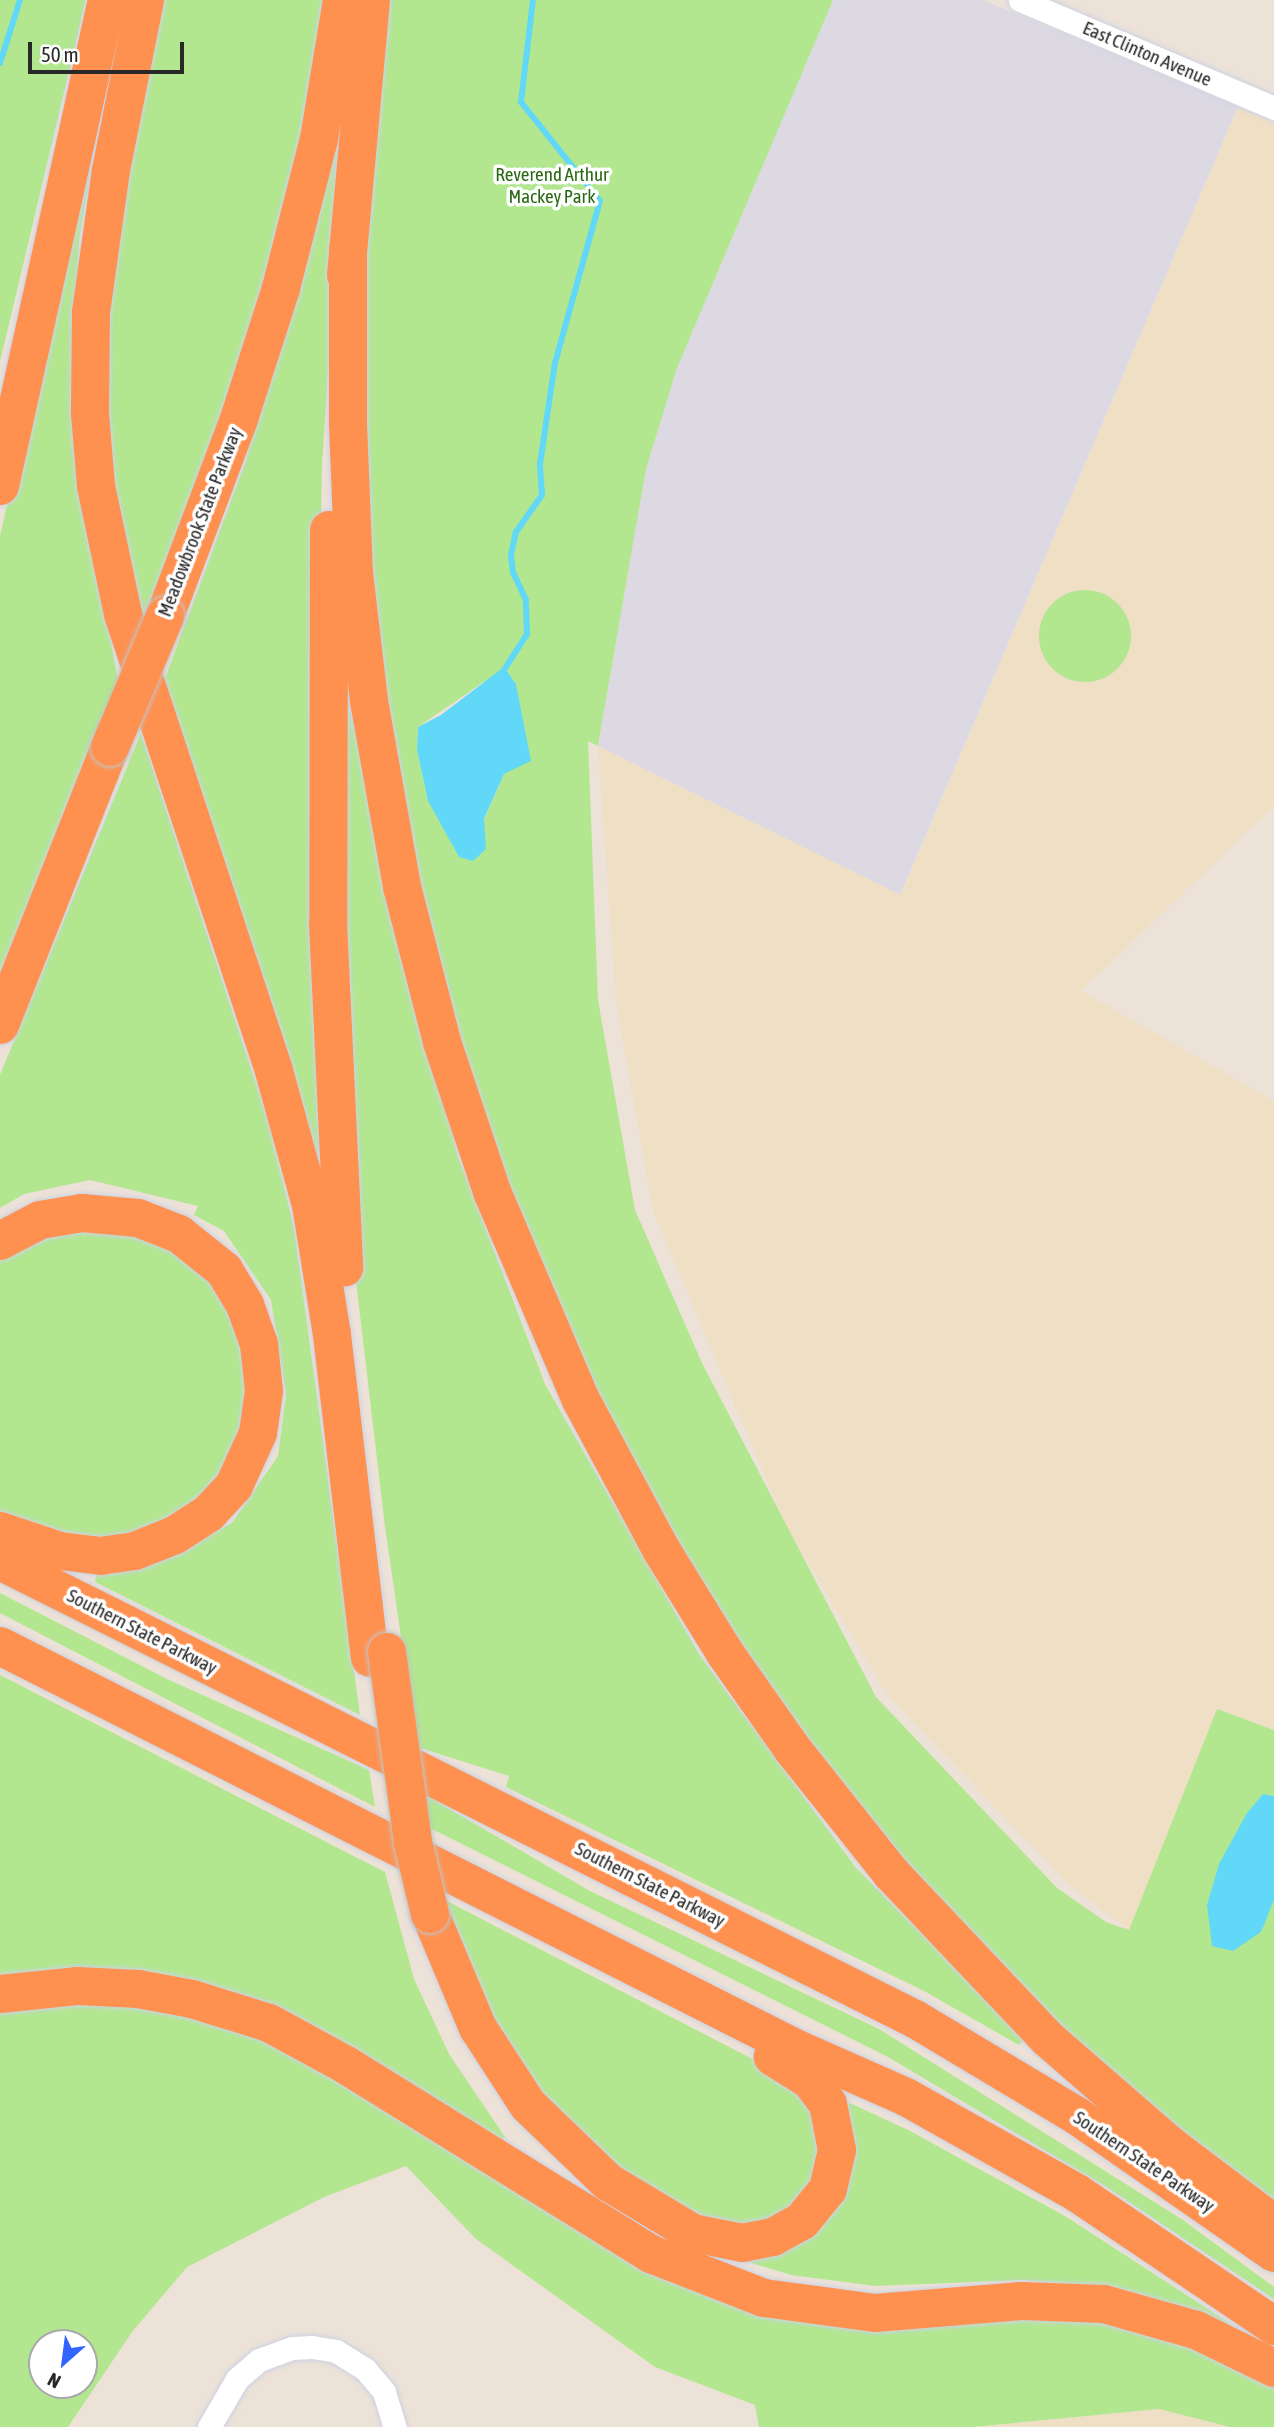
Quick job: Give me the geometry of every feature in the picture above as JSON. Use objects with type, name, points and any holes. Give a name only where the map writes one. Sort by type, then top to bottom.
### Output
[{"type":"highway","points":[[0,486],[107,0]]},
{"type":"highway","points":[[145,0],[111,170],[91,312],[90,403],[96,486],[123,614],[274,1071],[310,1205],[332,1335],[378,1655]]},
{"type":"highway","name":"Meadowbrook State Parkway","points":[[0,1026],[110,747],[165,616],[239,419],[281,288],[319,139],[342,0]]},
{"type":"highway","points":[[371,0],[337,360],[330,513],[330,980],[347,1314],[393,1822],[460,2032],[501,2101],[570,2174],[653,2232],[734,2268],[828,2290],[885,2294],[1019,2291],[1072,2300],[1186,2327],[1274,2368]]},
{"type":"highway","points":[[348,249],[348,424],[354,573],[369,701],[397,863],[427,989],[463,1107],[516,1252],[575,1387],[662,1551],[726,1653],[874,1853],[963,1954],[1048,2039],[1170,2145],[1274,2224]]},
{"type":"highway","points":[[0,1241],[40,1220],[82,1213],[120,1214],[179,1234],[224,1270],[240,1296],[259,1344],[264,1391],[258,1433],[234,1486],[209,1513],[175,1535],[135,1551],[101,1556],[60,1551],[0,1531]]},
{"type":"highway","name":"Southern State Parkway","points":[[0,1561],[915,2019],[1077,2116],[1274,2253]]},
{"type":"highway","points":[[0,1646],[996,2145],[1179,2259],[1274,2326]]},
{"type":"highway","points":[[421,1912],[495,2059],[544,2124],[586,2164],[654,2213],[709,2239],[758,2241],[802,2221],[828,2189],[836,2164],[835,2126],[820,2091],[785,2062],[653,1996],[532,1912]]},
{"type":"highway","points":[[0,1994],[77,1986],[138,1989],[201,2001],[269,2023],[346,2065],[651,2255],[764,2298],[847,2311],[905,2314],[1072,2300]]},
{"type":"street","name":"East Clinton Avenue","points":[[1020,0],[1274,108]]},
{"type":"street","points":[[209,2427],[237,2379],[259,2360],[292,2348],[312,2347],[336,2351],[365,2369],[384,2392],[395,2427]]},
{"type":"shaded area","points":[[833,0],[983,0],[1238,107],[900,895],[598,746],[646,469],[677,368]]},
{"type":"shaded area","points":[[1238,107],[1274,122],[1274,806],[1081,991],[1274,1101],[1274,1730],[1217,1709],[1129,1931],[1069,1885],[887,1694],[786,1526],[653,1211],[616,1001],[598,746],[901,895]]},
{"type":"shaded area","points":[[1160,2409],[1230,2427],[974,2427]]},
{"type":"green space","points":[[0,0],[86,0],[0,362]]},
{"type":"green space","points":[[153,0],[328,0],[271,277],[141,637],[99,427],[100,273]]},
{"type":"green space","points":[[352,0],[322,465],[318,692],[329,1226],[157,700],[245,463],[314,214]]},
{"type":"green space","name":"Reverend Arthur Mackey Park","points":[[387,0],[833,0],[677,368],[646,469],[598,746],[588,741],[598,1000],[635,1210],[702,1363],[876,1697],[1057,1888],[1106,1922],[1129,1930],[1217,1709],[1274,1730],[1274,2210],[1115,2089],[818,1771],[598,1418],[434,986],[368,629],[359,231]],"holes":[[[485,681],[504,774],[484,820],[428,801],[417,750],[418,727]]]},
{"type":"green space","points":[[102,111],[79,240],[73,437],[119,686],[0,980],[0,536],[91,125]]},
{"type":"green space","points":[[1085,590],[1103,593],[1118,603],[1128,618],[1131,636],[1128,654],[1118,669],[1103,679],[1085,682],[1067,679],[1052,669],[1042,654],[1039,636],[1042,618],[1052,603],[1067,593]]},
{"type":"green space","points":[[340,653],[352,653],[392,905],[459,1159],[545,1384],[699,1654],[856,1868],[1025,2037],[1019,2045],[924,1991],[506,1787],[509,1776],[417,1747],[385,1527],[354,1264]]},
{"type":"green space","points":[[141,733],[266,1114],[294,1227],[360,1715],[95,1582],[97,1572],[135,1570],[232,1523],[278,1456],[286,1395],[271,1300],[224,1231],[194,1215],[198,1206],[90,1180],[24,1194],[0,1208],[0,1075]]},
{"type":"green space","points":[[73,1221],[147,1232],[207,1269],[234,1317],[252,1395],[237,1459],[210,1496],[158,1531],[101,1538],[38,1527],[0,1512],[0,1248]]},
{"type":"green space","points":[[0,1593],[167,1679],[369,1770],[375,1807],[0,1613]]},
{"type":"green space","points":[[0,1675],[385,1872],[414,1979],[449,2054],[505,2137],[496,2144],[279,2016],[0,1983]]},
{"type":"green space","points":[[424,1794],[590,1891],[879,2029],[1183,2220],[1274,2287],[1274,2299],[1108,2188],[888,2057],[430,1828]]},
{"type":"green space","points":[[445,1900],[791,2079],[821,2118],[823,2163],[801,2204],[765,2225],[717,2225],[593,2154],[526,2082],[487,2020]]},
{"type":"green space","points":[[66,1995],[188,2007],[283,2040],[697,2283],[1083,2317],[1182,2342],[1274,2382],[1274,2427],[1230,2427],[1159,2409],[973,2427],[759,2427],[755,2405],[655,2367],[476,2239],[406,2166],[324,2197],[187,2267],[132,2332],[98,2382],[98,2329],[28,2329],[28,2399],[87,2399],[68,2427],[0,2427],[0,2005]]},
{"type":"green space","points":[[850,2103],[910,2131],[1065,2216],[1231,2324],[1225,2329],[1131,2298],[1129,2290],[1024,2280],[875,2286],[791,2275],[729,2256],[800,2235],[843,2108]]},
{"type":"water","points":[[504,667],[516,684],[531,761],[504,774],[484,819],[486,849],[473,861],[459,857],[428,801],[417,750],[418,727],[441,715]]},
{"type":"water","points":[[1263,1794],[1274,1796],[1274,1900],[1261,1932],[1233,1951],[1212,1946],[1207,1905],[1219,1864],[1247,1813]]},
{"type":"waterway","points":[[0,63],[20,0]]},
{"type":"waterway","points":[[502,673],[527,634],[526,600],[513,572],[511,555],[516,532],[542,495],[540,464],[555,363],[600,201],[521,102],[533,0]]}]
